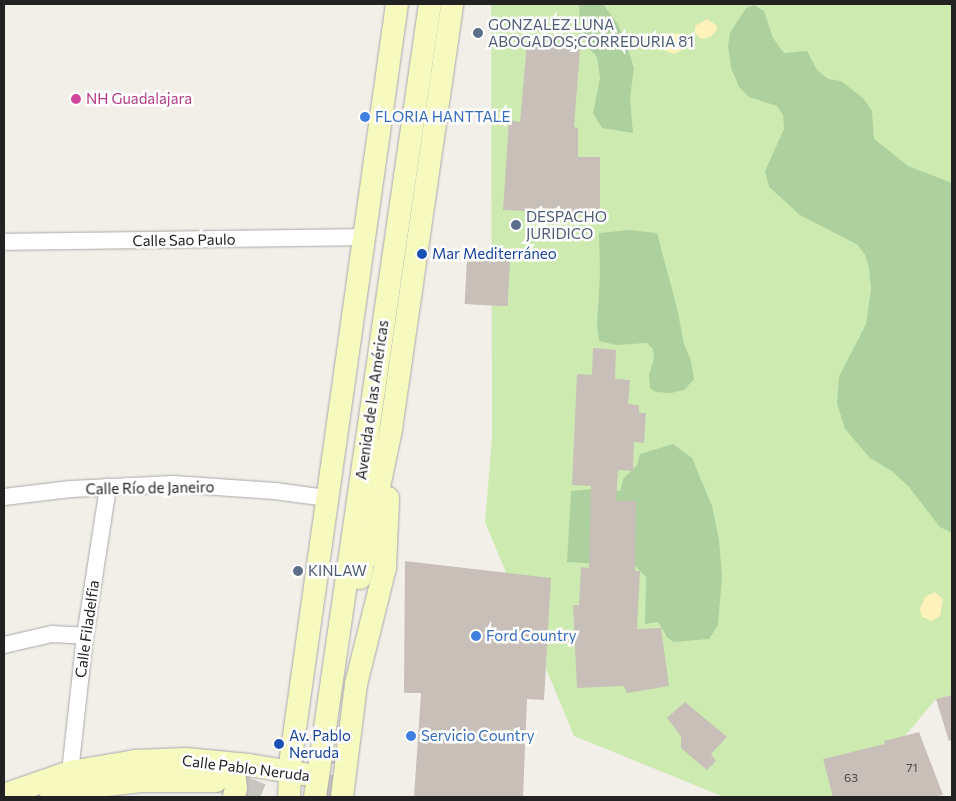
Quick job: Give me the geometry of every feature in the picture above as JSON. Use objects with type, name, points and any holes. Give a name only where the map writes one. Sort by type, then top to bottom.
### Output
[{"type":"main road","name":"Avenida de las Américas","points":[[289,797],[290,772],[326,498],[397,4]]},
{"type":"main road","name":"Avenida de las Américas","points":[[316,787],[430,4]]},
{"type":"main road","name":"Avenida de las Américas","points":[[332,754],[351,620],[391,429],[452,4]]},
{"type":"main road","name":"Avenida de las Américas","points":[[343,789],[356,684],[384,568],[391,429]]},
{"type":"main road","name":"Calle Pablo Neruda","points":[[4,795],[70,772],[134,761],[186,759],[290,772],[316,787],[343,789]]},
{"type":"main road","points":[[206,761],[226,772],[235,780],[234,797]]},
{"type":"main road","points":[[51,797],[89,787],[141,781],[216,781]]},
{"type":"street","name":"Calle Sao Paulo","points":[[4,242],[363,237]]},
{"type":"street","name":"Calle Río de Janeiro","points":[[4,498],[38,492],[108,487],[198,485],[275,491],[326,498]]},
{"type":"street","name":"Calle Filadelfia","points":[[70,772],[85,636],[108,487]]},
{"type":"street","points":[[4,645],[52,634],[85,636]]},
{"type":"green space","points":[[491,4],[952,4],[952,695],[936,699],[854,797],[724,797],[574,736],[485,522],[492,438]]},
{"type":"green space","points":[[579,4],[603,4],[617,23],[625,40],[634,68],[630,98],[633,133],[602,128],[593,113],[600,78],[597,57],[586,45],[580,22]]},
{"type":"green space","points":[[754,5],[764,11],[773,38],[784,53],[807,51],[817,70],[828,79],[841,81],[864,99],[872,111],[874,139],[908,166],[952,183],[952,533],[940,527],[909,487],[892,471],[870,458],[845,429],[837,403],[839,377],[866,324],[871,290],[869,268],[865,255],[858,245],[800,215],[769,187],[765,171],[784,129],[783,115],[777,106],[749,97],[739,87],[731,68],[728,46],[730,33],[746,8]]},
{"type":"green space","points":[[630,230],[657,233],[677,308],[684,344],[691,361],[694,379],[684,390],[671,393],[656,392],[650,388],[649,375],[654,358],[653,349],[647,343],[616,345],[599,341],[597,325],[600,274],[599,233]]},
{"type":"green space","points":[[673,444],[692,458],[712,506],[719,539],[722,577],[718,625],[709,639],[673,642],[667,637],[658,622],[645,624],[646,577],[635,566],[567,562],[571,491],[593,489],[620,491],[623,479],[637,465],[640,454]]},
{"type":"sand","points":[[707,19],[716,25],[717,30],[710,37],[701,39],[695,33],[695,26]]},
{"type":"sand","points":[[667,33],[685,34],[688,38],[685,48],[674,54],[663,50],[660,41],[661,36]]},
{"type":"sand","points":[[935,592],[943,599],[940,616],[932,621],[922,617],[920,609],[925,597]]},
{"type":"building","points":[[527,44],[580,49],[574,127],[578,128],[578,157],[600,157],[600,214],[503,210],[509,120],[520,122]]},
{"type":"building","points":[[467,259],[510,261],[508,306],[465,304]]},
{"type":"building","points":[[593,348],[616,350],[615,379],[630,380],[628,404],[639,405],[639,413],[646,413],[644,443],[634,442],[633,471],[618,470],[616,501],[636,501],[635,571],[640,571],[637,629],[661,628],[669,686],[627,693],[624,686],[577,688],[573,605],[579,605],[581,567],[589,568],[591,486],[572,485],[577,374],[592,375]]},
{"type":"building","name":"Ford Country","points":[[405,561],[551,578],[544,700],[527,699],[523,797],[414,797],[421,693],[404,693]]},
{"type":"building","points":[[952,695],[952,740],[949,741],[936,699]]},
{"type":"building","points":[[685,702],[727,737],[711,754],[716,761],[707,770],[681,748],[681,736],[667,718]]},
{"type":"building","points":[[919,732],[943,795],[934,797],[833,797],[823,759],[885,744],[884,741]]},
{"type":"tunnel","points":[[329,797],[333,754]]},
{"type":"tunnel","points":[[218,782],[241,786],[267,797]]},
{"type":"place","name":"GONZALEZ LUNA ABOGADOS;CORREDURIA 81","points":[[478,33]]},
{"type":"place","name":"NH Guadalajara","points":[[76,99]]},
{"type":"place","name":"FLORIA HANTTALE","points":[[365,117]]},
{"type":"place","name":"DESPACHO JURIDICO","points":[[516,225]]},
{"type":"place","name":"Mar Mediterráneo","points":[[422,254]]},
{"type":"place","name":"KINLAW","points":[[298,571]]},
{"type":"place","name":"Ford Country","points":[[476,636]]},
{"type":"place","name":"Servicio Country","points":[[411,736]]},
{"type":"place","name":"Av. Pablo Neruda","points":[[279,744]]}]
